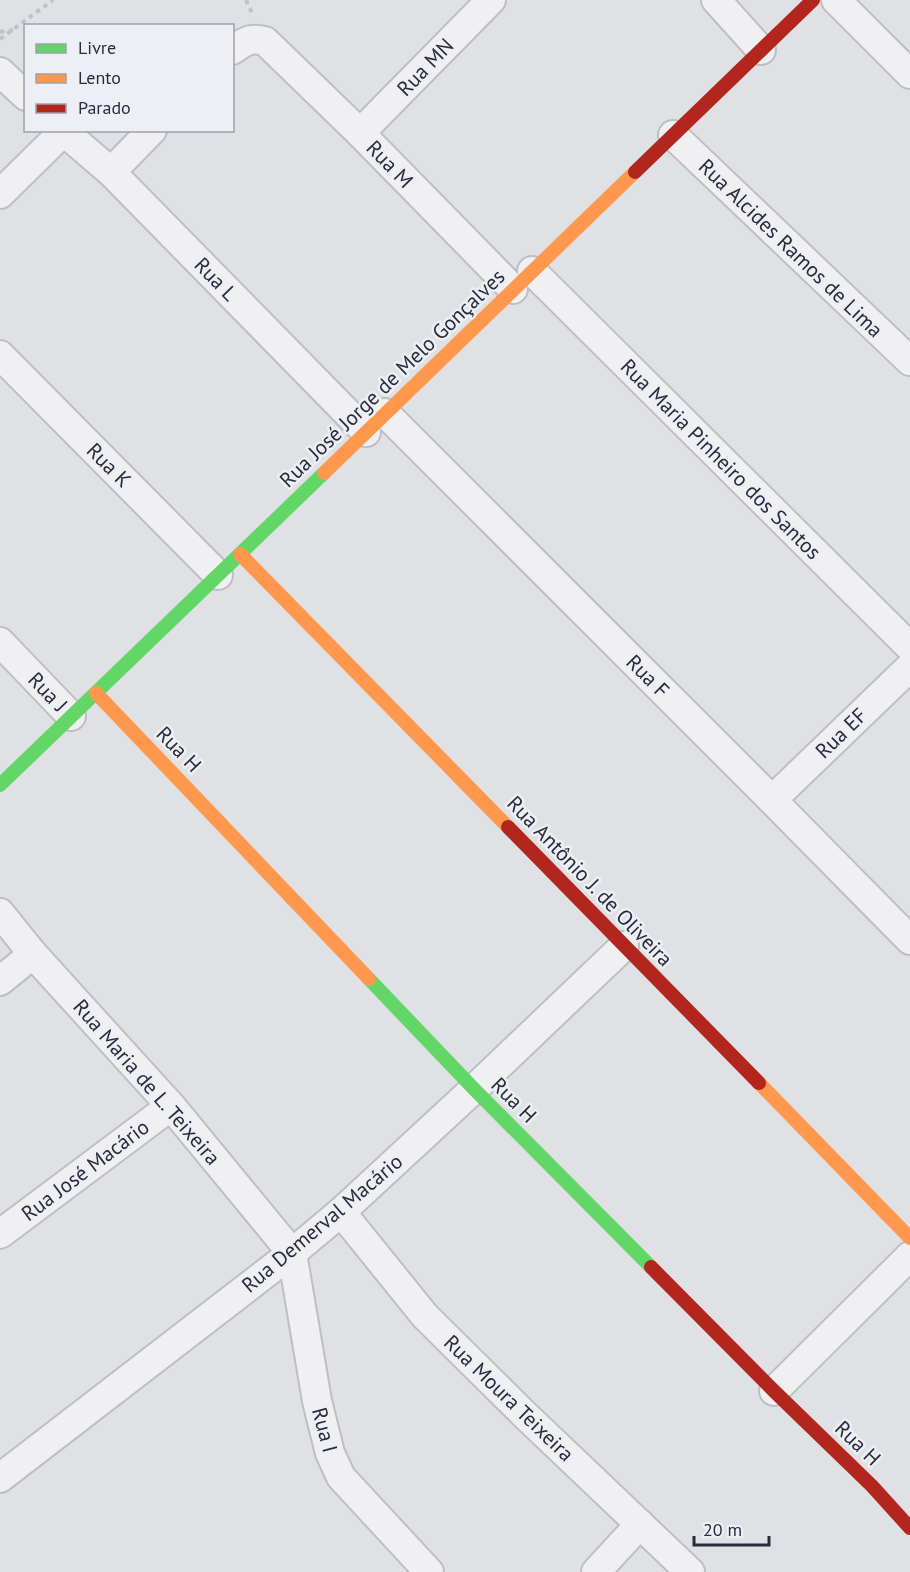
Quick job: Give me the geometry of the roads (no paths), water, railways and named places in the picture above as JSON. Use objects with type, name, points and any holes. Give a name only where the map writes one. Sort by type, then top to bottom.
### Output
[{"type":"street","name":"Rua MN","points":[[360,133],[491,0]]},
{"type":"street","points":[[716,0],[761,50]]},
{"type":"street","name":"Rua José Jorge de Melo Gonçalves","points":[[0,785],[813,0]]},
{"type":"street","points":[[836,0],[910,74]]},
{"type":"street","name":"Rua M","points":[[234,49],[255,39],[265,41],[360,133],[522,280]]},
{"type":"street","points":[[0,72],[24,94]]},
{"type":"street","points":[[0,194],[61,132]]},
{"type":"street","name":"Rua L","points":[[63,132],[111,172],[375,423]]},
{"type":"street","points":[[111,172],[150,132]]},
{"type":"street","name":"Rua Alcides Ramos de Lima","points":[[673,135],[910,361]]},
{"type":"street","name":"Rua Maria Pinheiro dos Santos","points":[[522,280],[910,647]]},
{"type":"street","name":"Rua K","points":[[0,355],[218,575]]},
{"type":"street","name":"Rua F","points":[[375,423],[772,800],[910,940]]},
{"type":"street","name":"Rua Antônio J. de Oliveira","points":[[240,554],[910,1239]]},
{"type":"street","name":"Rua J","points":[[0,642],[71,716]]},
{"type":"street","name":"Rua EF","points":[[772,800],[910,667]]},
{"type":"street","name":"Rua H","points":[[96,693],[474,1089],[774,1391],[872,1486],[910,1528]]},
{"type":"street","name":"Rua Maria de L. Teixeira","points":[[0,913],[33,954],[171,1107],[292,1253]]},
{"type":"street","name":"Rua Demerval Macário","points":[[0,1478],[292,1253],[341,1212],[624,946]]},
{"type":"street","points":[[0,981],[33,954]]},
{"type":"street","name":"Rua José Macário","points":[[0,1234],[171,1107]]},
{"type":"street","name":"Rua Moura Teixeira","points":[[341,1212],[425,1316],[690,1572]]},
{"type":"street","name":"Rua I","points":[[292,1253],[317,1401],[330,1454],[341,1477],[429,1572]]},
{"type":"street","points":[[774,1391],[910,1256]]},
{"type":"street","points":[[596,1572],[640,1524]]}]
